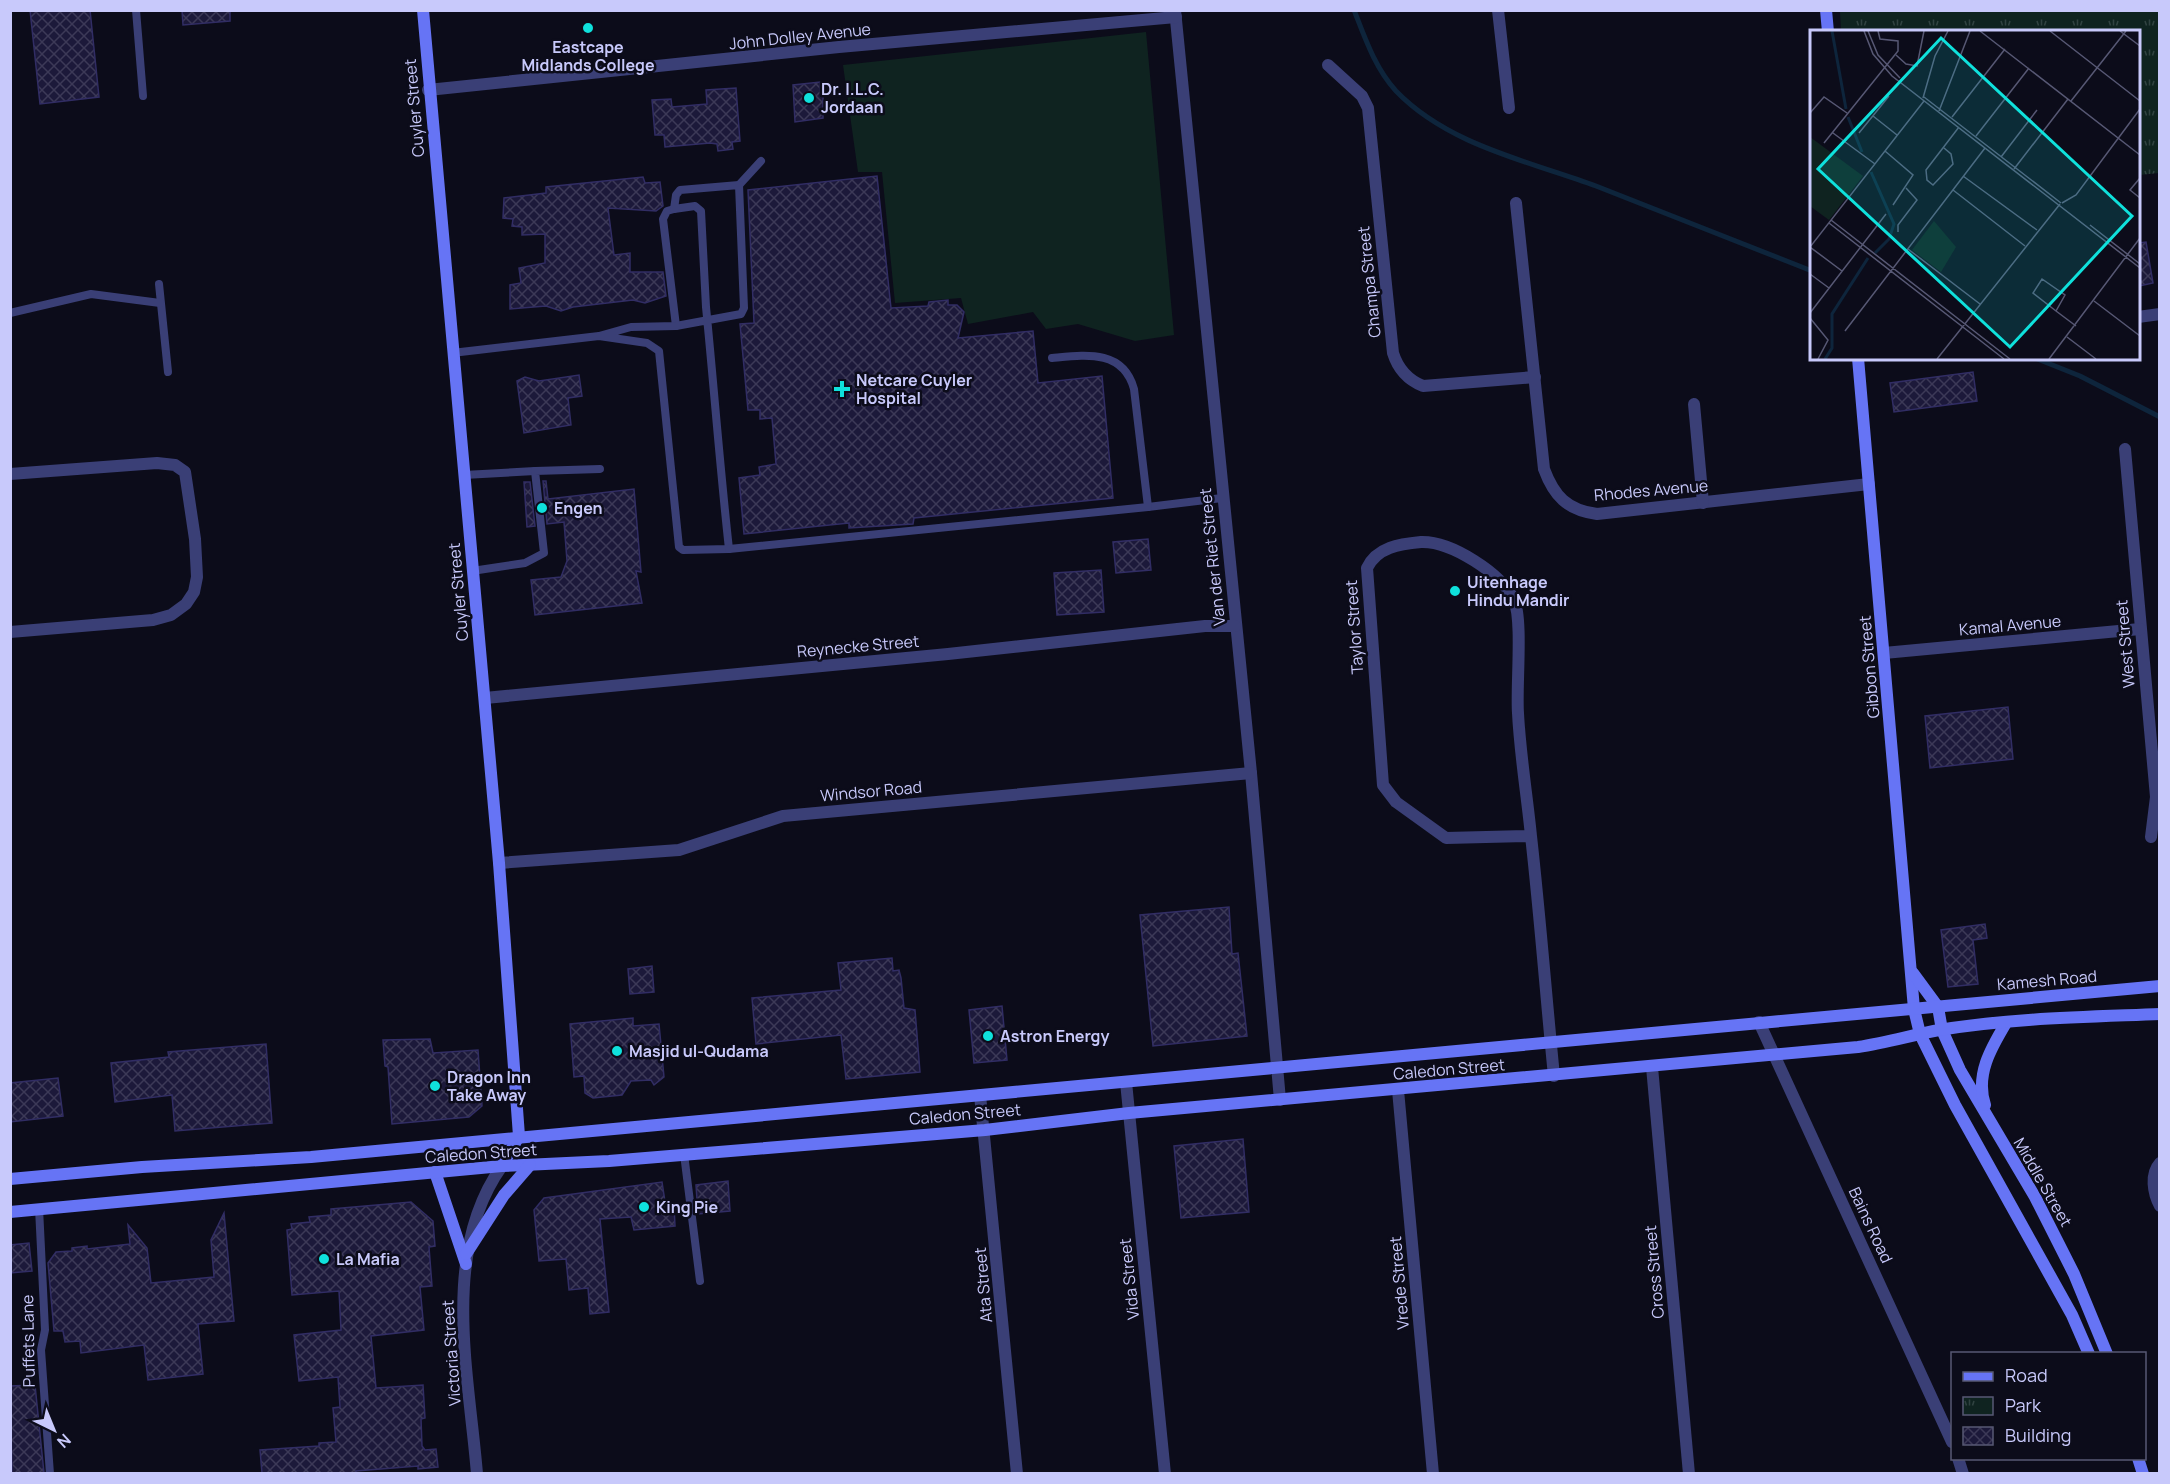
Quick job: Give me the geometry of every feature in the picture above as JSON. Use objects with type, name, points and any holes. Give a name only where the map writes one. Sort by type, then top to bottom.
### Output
[{"type":"main road","name":"Cuyler Street","points":[[423,10],[428,90],[499,863],[519,1137]]},
{"type":"main road","points":[[1826,10],[1828,30]]},
{"type":"main road","name":"Gibbon Street","points":[[1857,360],[1884,653],[1901,877],[1913,973],[1914,1010],[1920,1034]]},
{"type":"main road","name":"Gibbon Street","points":[[1913,973],[1938,1007]]},
{"type":"main road","name":"Kamesh Road","points":[[1914,1010],[2160,986]]},
{"type":"main road","name":"Middle Street","points":[[1938,1007],[1942,1030],[1959,1070],[2035,1197],[2074,1275],[2108,1352]]},
{"type":"main road","name":"Caledon Street","points":[[10,1179],[142,1167],[311,1157],[1759,1022],[1914,1010]]},
{"type":"main road","points":[[1942,1030],[2006,1023],[2160,1014]]},
{"type":"main road","points":[[1992,1126],[1980,1090],[1987,1061],[2006,1023]]},
{"type":"main road","name":"Caledon Street","points":[[10,1212],[502,1166],[985,1130],[1129,1113],[1652,1067],[1880,1044],[1942,1030]]},
{"type":"main road","points":[[1920,1034],[1969,1131],[2072,1315],[2090,1352]]},
{"type":"main road","points":[[502,1166],[519,1137]]},
{"type":"main road","points":[[466,1259],[504,1196],[530,1165]]},
{"type":"main road","points":[[435,1172],[466,1259]]},
{"type":"street","points":[[1498,10],[1509,108]]},
{"type":"street","name":"John Dolley Avenue","points":[[428,90],[1175,14]]},
{"type":"street","name":"Van der Riet Street","points":[[1175,14],[1251,773],[1280,1100]]},
{"type":"street","name":"Champa Street","points":[[1328,65],[1362,96],[1368,108],[1393,353],[1398,366],[1411,380],[1423,386],[1535,377]]},
{"type":"street","name":"Rhodes Avenue","points":[[1516,203],[1544,469],[1561,501],[1580,511],[1597,514],[1869,484]]},
{"type":"street","points":[[2140,317],[2160,314]]},
{"type":"street","points":[[1694,404],[1703,503]]},
{"type":"street","name":"West Street","points":[[2125,449],[2157,797],[2151,837]]},
{"type":"street","points":[[10,474],[157,463],[180,467],[185,471],[195,539],[196,577],[191,597],[179,610],[165,617],[10,633]]},
{"type":"street","name":"Taylor Street","points":[[1532,836],[1446,838],[1396,802],[1383,785],[1367,568],[1371,559],[1387,548],[1412,543],[1445,545],[1464,554],[1495,578],[1515,602],[1518,713],[1532,836],[1554,1076]]},
{"type":"street","name":"Reynecke Street","points":[[484,698],[959,653],[1205,626],[1235,626]]},
{"type":"street","name":"Kamal Avenue","points":[[1884,653],[2140,629]]},
{"type":"street","name":"Windsor Road","points":[[499,863],[679,850],[783,816],[1251,773]]},
{"type":"street","name":"Bains Road","points":[[1759,1022],[1951,1438]]},
{"type":"street","name":"Cross Street","points":[[1652,1067],[1689,1473]]},
{"type":"street","name":"Vida Street","points":[[1126,1082],[1165,1473]]},
{"type":"street","name":"Vrede Street","points":[[1398,1090],[1433,1473]]},
{"type":"street","name":"Ata Street","points":[[980,1095],[1017,1473]]},
{"type":"street","points":[[2160,1163],[2156,1168],[2153,1183],[2160,1206]]},
{"type":"street","name":"Victoria Street","points":[[477,1473],[462,1299],[466,1259],[479,1206],[502,1166]]},
{"type":"lane","points":[[136,10],[143,96]]},
{"type":"lane","points":[[674,209],[676,195],[680,190],[739,185],[761,161]]},
{"type":"lane","points":[[452,353],[599,336],[631,327],[676,326],[707,319],[733,317],[744,310],[739,185]]},
{"type":"lane","points":[[676,326],[663,219],[667,211],[695,206],[701,211],[707,319],[729,549]]},
{"type":"lane","points":[[159,284],[168,372]]},
{"type":"lane","points":[[10,313],[91,294],[160,303]]},
{"type":"lane","points":[[599,336],[647,343],[659,351],[679,547],[683,550],[729,549],[1222,498]]},
{"type":"lane","points":[[1052,358],[1099,356],[1116,362],[1127,372],[1134,389],[1148,507]]},
{"type":"lane","points":[[464,475],[600,469]]},
{"type":"lane","points":[[472,571],[525,563],[544,553],[535,471]]},
{"type":"lane","points":[[684,1154],[699,1281]]},
{"type":"lane","name":"Puffets Lane","points":[[39,1208],[45,1330],[42,1350],[50,1473]]},
{"type":"green space","points":[[1840,11],[2159,11],[2159,173],[2140,175],[2140,30],[1841,30]]},
{"type":"green space","points":[[1146,32],[1174,335],[1135,341],[1078,324],[1046,329],[1033,312],[968,324],[961,298],[895,303],[882,172],[858,172],[843,65]]},
{"type":"building","points":[[30,10],[90,10],[99,97],[40,104]]},
{"type":"building","points":[[182,10],[230,10],[230,21],[183,25]]},
{"type":"building","name":"Dr. I.L.C. Jordaan","points":[[820,82],[820,91],[823,91],[823,118],[795,122],[793,85]]},
{"type":"building","points":[[736,88],[740,141],[732,142],[733,149],[718,151],[717,144],[710,143],[665,147],[664,135],[655,135],[652,100],[671,99],[672,107],[707,104],[706,90]]},
{"type":"building","points":[[877,176],[891,308],[928,306],[929,302],[948,300],[948,305],[957,305],[964,312],[958,338],[1033,331],[1038,383],[1102,376],[1113,498],[914,518],[913,524],[849,528],[849,523],[744,534],[739,478],[760,475],[759,467],[776,464],[772,418],[760,419],[760,410],[748,410],[740,324],[754,323],[748,190]]},
{"type":"building","points":[[643,177],[645,183],[660,182],[663,206],[656,211],[608,208],[614,255],[630,253],[630,272],[663,272],[666,296],[645,303],[633,300],[573,307],[561,311],[546,306],[510,309],[510,285],[521,283],[519,268],[545,263],[545,234],[522,235],[522,227],[512,226],[513,219],[503,218],[504,198],[546,193],[546,187]]},
{"type":"building","points":[[2146,242],[2153,283],[2140,286],[2140,243]]},
{"type":"building","points":[[1973,372],[1977,401],[1894,412],[1890,383]]},
{"type":"building","points":[[579,375],[582,396],[568,398],[571,425],[524,433],[517,381],[525,377],[539,381]]},
{"type":"building","points":[[543,481],[546,481],[548,499],[634,489],[641,572],[636,571],[642,603],[535,615],[531,580],[561,577],[567,561],[564,522],[547,524]]},
{"type":"building","points":[[524,482],[530,482],[535,526],[527,527]]},
{"type":"building","points":[[1148,539],[1151,570],[1116,573],[1113,542]]},
{"type":"building","points":[[1101,570],[1104,612],[1057,615],[1054,573]]},
{"type":"building","points":[[2008,707],[2013,759],[1930,768],[1925,716]]},
{"type":"building","points":[[1229,907],[1232,954],[1238,953],[1247,1036],[1153,1046],[1140,915]]},
{"type":"building","points":[[1985,924],[1987,938],[1973,940],[1978,984],[1948,987],[1941,930]]},
{"type":"building","points":[[892,958],[893,971],[899,970],[901,978],[904,1008],[915,1010],[920,1072],[846,1079],[841,1035],[756,1044],[752,998],[841,990],[838,963]]},
{"type":"building","points":[[652,966],[654,992],[630,994],[628,969]]},
{"type":"building","points":[[1002,1006],[1007,1060],[974,1063],[969,1010]]},
{"type":"building","name":"Masjid ul-Qudama","points":[[633,1018],[633,1026],[659,1024],[664,1077],[654,1085],[651,1080],[631,1081],[622,1095],[593,1098],[585,1093],[584,1076],[574,1077],[570,1024]]},
{"type":"building","name":"Dragon Inn Take Away","points":[[430,1039],[433,1053],[478,1050],[482,1106],[469,1117],[392,1124],[388,1067],[385,1066],[383,1040]]},
{"type":"building","points":[[266,1044],[272,1123],[175,1131],[172,1095],[115,1102],[111,1063],[169,1057],[168,1052]]},
{"type":"building","points":[[58,1078],[63,1116],[10,1122],[10,1083]]},
{"type":"building","points":[[1243,1139],[1249,1212],[1181,1218],[1174,1146]]},
{"type":"building","points":[[728,1181],[730,1211],[698,1214],[696,1185]]},
{"type":"building","points":[[662,1182],[666,1208],[674,1206],[675,1226],[634,1230],[631,1217],[600,1219],[609,1312],[590,1314],[588,1288],[569,1290],[566,1259],[539,1261],[534,1210],[544,1198]]},
{"type":"building","points":[[411,1202],[433,1221],[435,1246],[429,1247],[432,1286],[420,1287],[424,1330],[371,1336],[376,1388],[423,1385],[425,1418],[421,1419],[422,1446],[425,1450],[436,1449],[438,1467],[418,1469],[418,1466],[356,1471],[356,1473],[262,1473],[260,1450],[319,1446],[319,1443],[336,1442],[333,1408],[340,1407],[338,1377],[299,1381],[294,1335],[341,1330],[339,1291],[292,1295],[287,1230],[292,1229],[291,1224],[310,1222],[309,1217],[331,1215],[331,1209]]},
{"type":"building","points":[[224,1213],[234,1321],[198,1324],[203,1374],[148,1380],[144,1345],[81,1353],[80,1341],[65,1342],[63,1331],[54,1331],[48,1263],[56,1252],[72,1251],[72,1248],[87,1246],[87,1249],[130,1244],[128,1225],[147,1248],[151,1283],[214,1277],[211,1240]]},
{"type":"building","points":[[29,1243],[32,1271],[10,1273],[10,1245]]},
{"type":"building","points":[[35,1385],[44,1473],[12,1473],[10,1386]]},
{"type":"waterway","points":[[1354,10],[1382,73],[1396,91],[1417,110],[1440,125],[1490,149],[1596,186],[1810,270]]},
{"type":"waterway","points":[[2040,360],[2080,376],[2160,417]]},
{"type":"place","name":"Eastcape Midlands College","points":[[588,28]]},
{"type":"place","name":"Dr. I.L.C. Jordaan","points":[[809,98]]},
{"type":"place","name":"Netcare Cuyler Hospital","points":[[842,389]]},
{"type":"place","name":"Engen","points":[[542,508]]},
{"type":"place","name":"Uitenhage Hindu Mandir","points":[[1455,591]]},
{"type":"place","name":"Astron Energy","points":[[988,1036]]},
{"type":"place","name":"Masjid ul-Qudama","points":[[617,1051]]},
{"type":"place","name":"Dragon Inn Take Away","points":[[435,1086]]},
{"type":"place","name":"King Pie","points":[[644,1207]]},
{"type":"place","name":"La Mafia","points":[[324,1259]]}]
